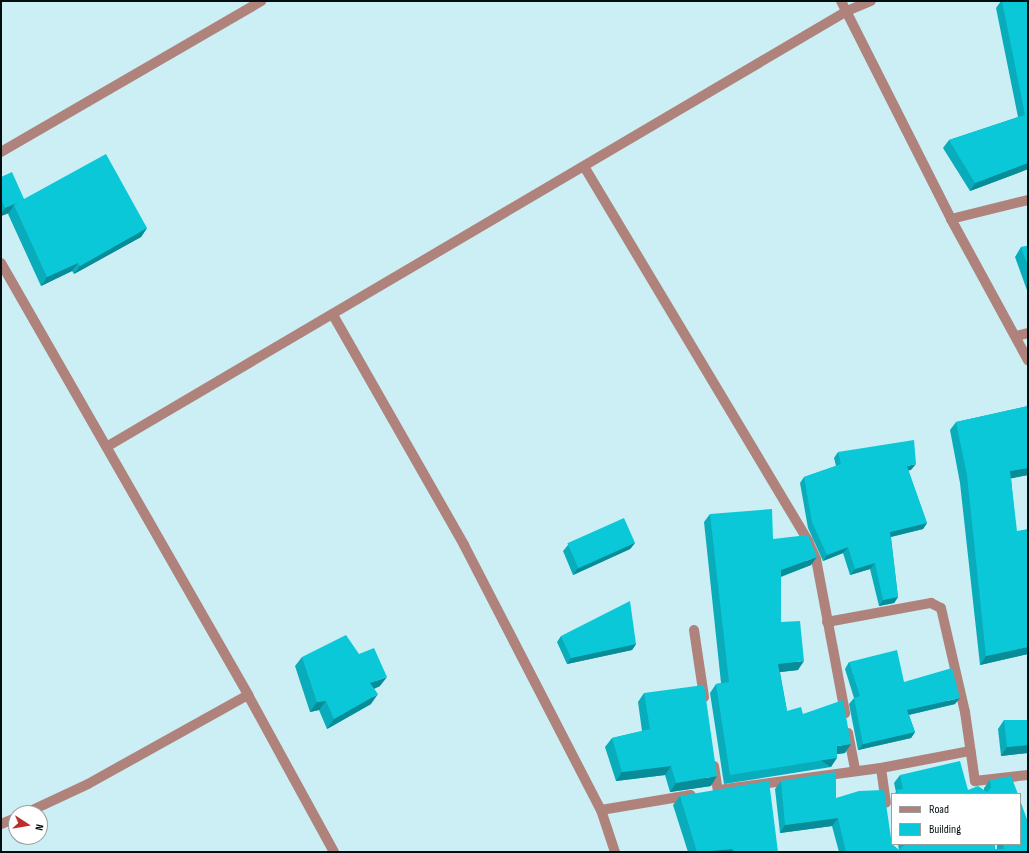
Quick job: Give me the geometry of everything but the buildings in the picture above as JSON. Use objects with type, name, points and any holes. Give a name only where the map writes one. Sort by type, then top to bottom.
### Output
[{"type":"street","points":[[1,152],[261,1]]},
{"type":"street","points":[[841,1],[951,219],[1017,336],[1028,360]]},
{"type":"street","points":[[108,446],[585,168],[847,11],[871,1]]},
{"type":"street","points":[[585,168],[808,541],[816,559],[855,770]]},
{"type":"street","points":[[951,219],[1028,200]]},
{"type":"street","points":[[1,263],[108,446],[248,695],[334,852]]},
{"type":"street","points":[[333,315],[464,545],[600,810],[615,852]]},
{"type":"street","points":[[1017,336],[1028,333]]},
{"type":"street","points":[[827,622],[931,603],[941,608],[979,793]]},
{"type":"street","points":[[694,630],[705,706]]},
{"type":"street","points":[[43,805],[88,784],[248,695]]},
{"type":"street","points":[[600,810],[768,781],[880,768],[970,751]]},
{"type":"street","points":[[710,791],[712,752]]},
{"type":"street","points":[[880,768],[887,814]]},
{"type":"street","points":[[975,780],[1028,775]]},
{"type":"street","points":[[768,781],[770,797]]}]
